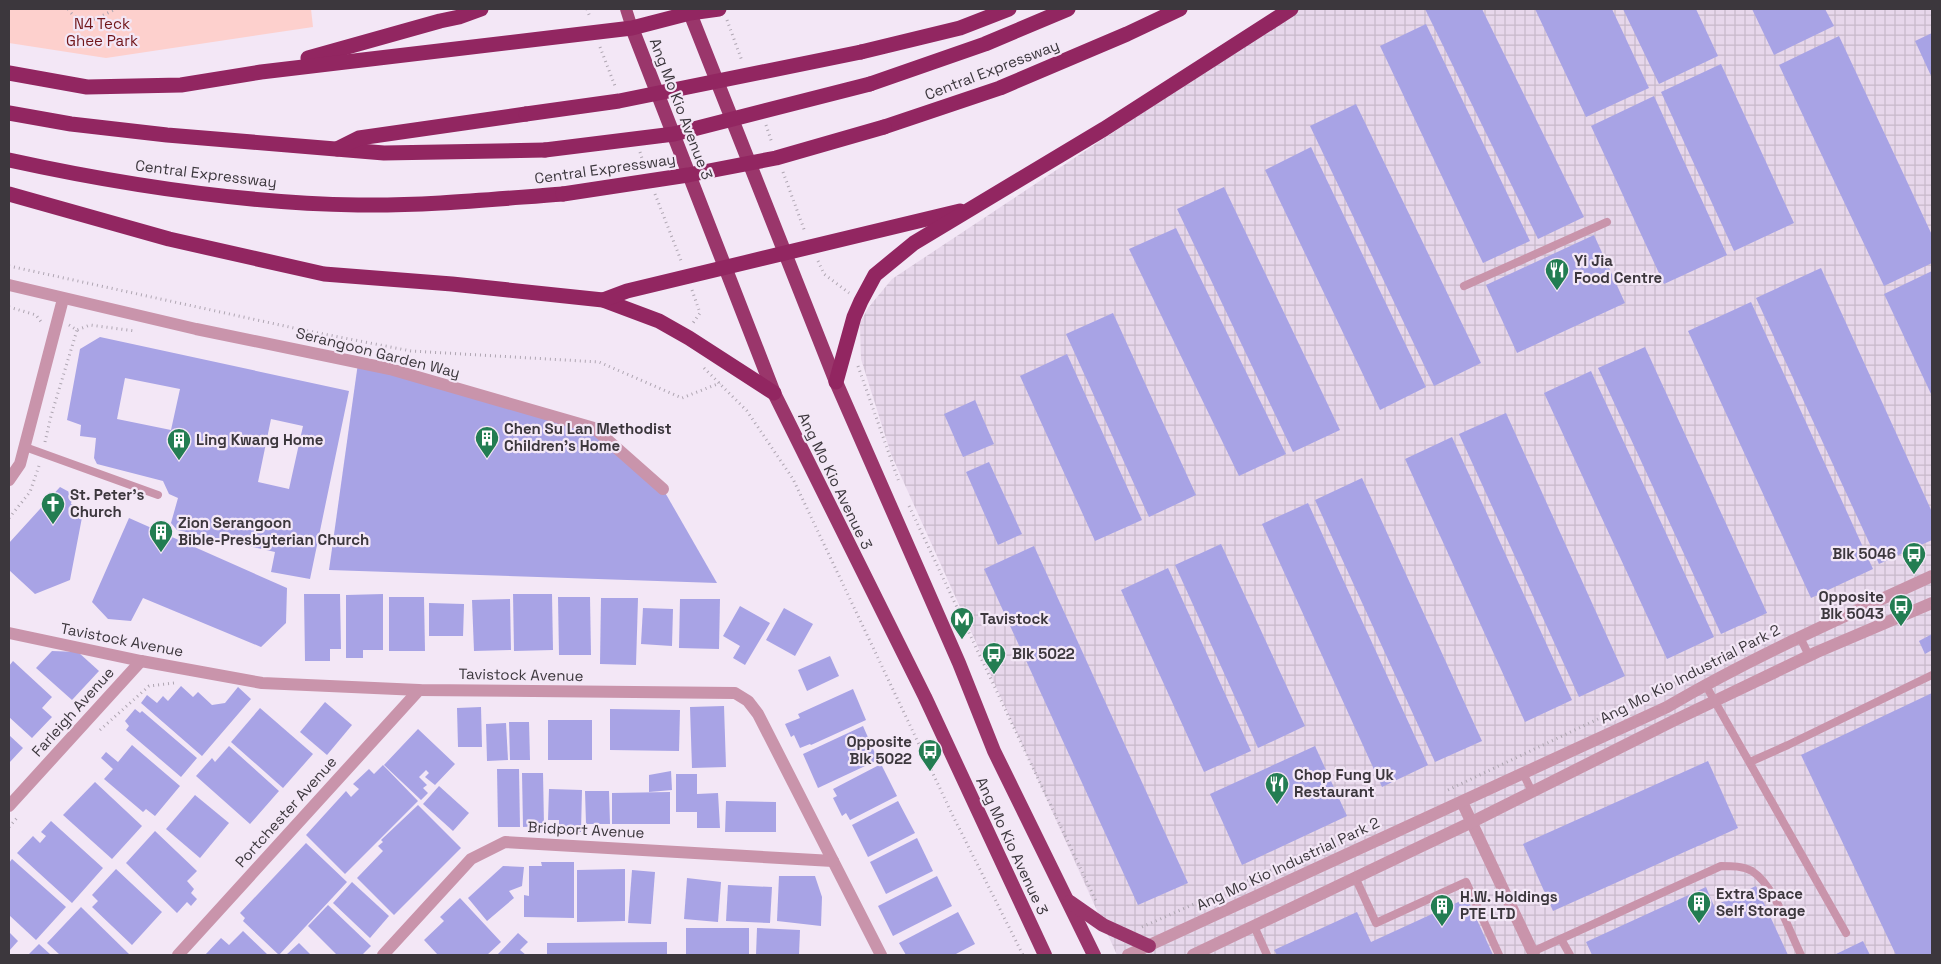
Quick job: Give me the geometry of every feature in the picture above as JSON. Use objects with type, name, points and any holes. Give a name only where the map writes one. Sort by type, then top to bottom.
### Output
[{"type":"highway","points":[[261,72],[459,17],[481,9]]},
{"type":"highway","points":[[336,149],[359,138],[619,101],[861,52],[960,28],[1009,9]]},
{"type":"highway","name":"Central Expressway","points":[[9,114],[71,124],[158,134],[384,153],[545,150],[674,134],[870,84],[985,44],[1068,9]]},
{"type":"highway","name":"Central Expressway","points":[[9,160],[155,186],[258,200],[359,205],[457,202],[563,194],[688,176],[776,158],[884,127],[1000,88],[1128,34],[1180,9]]},
{"type":"highway","points":[[836,382],[854,317],[861,301],[876,276],[914,243],[1104,129],[1292,9]]},
{"type":"highway","points":[[9,73],[87,87],[181,85],[261,72],[632,28],[690,11],[722,13]]},
{"type":"highway","name":"Ang Mo Kio Avenue 3","points":[[690,11],[836,382],[959,663],[994,752],[1094,955]]},
{"type":"highway","name":"Ang Mo Kio Avenue 3","points":[[632,28],[774,393],[925,697],[1045,955]]},
{"type":"highway","points":[[9,194],[169,239],[324,274],[452,284],[603,300],[659,321],[774,393]]},
{"type":"highway","points":[[603,300],[627,290],[975,208]]},
{"type":"highway","points":[[1069,902],[1103,926],[1149,946]]},
{"type":"main road","name":"Ang Mo Kio Avenue 3","points":[[626,9],[632,28]]},
{"type":"street","name":"Serangoon Garden Way","points":[[9,285],[196,329],[390,369],[594,428],[663,490]]},
{"type":"street","points":[[9,480],[20,464],[25,448],[63,299]]},
{"type":"street","name":"Ang Mo Kio Industrial Park 2","points":[[1128,955],[1667,707],[1705,684],[1800,637],[1932,576]]},
{"type":"street","points":[[1193,955],[1472,822],[1673,721],[1809,656],[1932,603]]},
{"type":"street","name":"Tavistock Avenue","points":[[9,633],[140,661],[262,683],[418,690],[735,693],[748,701],[758,714],[881,955]]},
{"type":"street","name":"Farleigh Avenue","points":[[9,806],[140,661]]},
{"type":"street","name":"Portchester Avenue","points":[[178,955],[418,690]]},
{"type":"street","points":[[1462,802],[1533,953]]},
{"type":"street","name":"Bridport Avenue","points":[[383,955],[471,859],[505,842],[834,861]]},
{"type":"lane","points":[[1464,286],[1607,222]]},
{"type":"lane","points":[[25,448],[158,496]]},
{"type":"lane","points":[[1800,637],[1809,656]]},
{"type":"lane","points":[[1750,762],[1932,675]]},
{"type":"lane","points":[[1705,684],[1846,933]]},
{"type":"lane","points":[[1667,707],[1673,721]]},
{"type":"lane","points":[[1523,773],[1532,792]]},
{"type":"lane","points":[[1533,953],[1561,938],[1721,866],[1738,866],[1752,872],[1770,889],[1801,955]]},
{"type":"lane","points":[[1355,877],[1376,923],[1466,882],[1499,955]]},
{"type":"lane","points":[[1254,926],[1267,955]]},
{"type":"lane","points":[[1561,938],[1570,955]]},
{"type":"path","points":[[68,9],[80,20],[98,19],[116,9]]},
{"type":"path","points":[[587,9],[615,86]]},
{"type":"path","points":[[722,13],[743,64]]},
{"type":"path","points":[[763,118],[773,146]]},
{"type":"path","points":[[639,150],[646,168]]},
{"type":"path","points":[[780,164],[811,246],[824,274],[861,301]]},
{"type":"path","points":[[652,186],[700,313],[685,336]]},
{"type":"path","points":[[9,266],[302,330],[411,351],[599,362],[682,398],[720,383]]},
{"type":"path","points":[[9,306],[36,315],[41,323],[45,320],[69,325],[76,330]]},
{"type":"path","points":[[76,330],[90,325],[136,332]]},
{"type":"path","points":[[9,518],[30,492],[76,330]]},
{"type":"path","points":[[860,358],[858,368],[901,490]]},
{"type":"path","points":[[700,364],[747,411],[794,479],[954,818],[1023,955]]},
{"type":"path","points":[[905,498],[1100,909]]},
{"type":"path","points":[[149,686],[176,683]]},
{"type":"path","points":[[1445,791],[1453,787]]},
{"type":"path","points":[[1138,928],[1340,839]]},
{"type":"shaded area","points":[[1299,9],[1932,9],[1932,955],[1117,955],[891,454],[861,359],[860,323],[868,308],[892,279]]},
{"type":"green space","name":"N4 Teck Ghee Park","points":[[9,9],[311,9],[313,27],[106,58],[9,43]]},
{"type":"building","points":[[1425,9],[1482,9],[1584,217],[1538,239]]},
{"type":"building","points":[[1535,9],[1612,9],[1649,88],[1586,117]]},
{"type":"building","points":[[1623,9],[1696,9],[1718,56],[1659,84]]},
{"type":"building","points":[[1752,9],[1825,9],[1834,26],[1774,55]]},
{"type":"building","points":[[1426,24],[1530,241],[1483,263],[1380,46]]},
{"type":"building","points":[[1932,33],[1932,78],[1915,41]]},
{"type":"building","points":[[1839,36],[1932,235],[1932,263],[1884,286],[1779,65]]},
{"type":"building","points":[[1721,64],[1794,223],[1734,251],[1661,92]]},
{"type":"building","points":[[1654,96],[1727,255],[1664,284],[1591,126]]},
{"type":"building","points":[[1356,104],[1481,363],[1434,386],[1310,126]]},
{"type":"building","points":[[1311,147],[1426,387],[1380,410],[1265,170]]},
{"type":"building","points":[[1224,187],[1340,430],[1293,452],[1177,209]]},
{"type":"building","points":[[1176,228],[1286,454],[1239,476],[1129,249]]},
{"type":"building","points":[[1594,235],[1625,303],[1517,353],[1486,285]]},
{"type":"building","points":[[1821,268],[1932,512],[1932,540],[1879,564],[1756,298]]},
{"type":"building","points":[[1932,271],[1932,396],[1884,294]]},
{"type":"building","points":[[1751,302],[1873,569],[1811,598],[1688,331]]},
{"type":"building","points":[[1113,313],[1196,495],[1149,517],[1066,334]]},
{"type":"building","name":"Ling Kwang Home","points":[[100,337],[349,391],[310,579],[271,572],[275,552],[177,530],[171,523],[178,498],[169,494],[163,481],[97,464],[94,458],[96,438],[80,436],[81,425],[67,420],[80,349]],"holes":[[[125,378],[180,389],[171,430],[117,419]],[[271,419],[303,426],[289,489],[258,482]]]},
{"type":"building","points":[[1645,347],[1767,613],[1721,634],[1598,368]]},
{"type":"building","points":[[1067,354],[1142,520],[1095,541],[1020,376]]},
{"type":"building","name":"Chen Su Lan Methodist Children's Home","points":[[358,363],[594,428],[663,489],[717,583],[329,570]]},
{"type":"building","points":[[1591,371],[1714,637],[1667,659],[1544,393]]},
{"type":"building","points":[[975,400],[994,444],[963,457],[944,414]]},
{"type":"building","points":[[1506,413],[1625,676],[1579,697],[1459,434]]},
{"type":"building","points":[[1452,437],[1572,700],[1525,722],[1405,459]]},
{"type":"building","points":[[989,462],[1022,534],[998,545],[966,472]]},
{"type":"building","points":[[1362,478],[1482,741],[1435,762],[1315,500]]},
{"type":"building","name":"St. Peter's Church","points":[[60,487],[73,494],[71,504],[84,507],[70,580],[35,594],[9,570],[9,543]]},
{"type":"building","points":[[1308,503],[1428,765],[1382,787],[1262,524]]},
{"type":"building","name":"Zion Serangoon Bible-Presbyterian Church","points":[[129,518],[287,588],[286,623],[261,647],[143,598],[131,621],[108,619],[92,602]]},
{"type":"building","points":[[1221,544],[1305,726],[1258,748],[1175,565]]},
{"type":"building","points":[[1034,546],[1188,883],[1138,905],[984,569]]},
{"type":"building","points":[[1168,568],[1251,751],[1204,772],[1121,590]]},
{"type":"building","points":[[304,594],[340,594],[341,649],[330,649],[330,661],[305,661]]},
{"type":"building","points":[[383,594],[383,650],[363,650],[363,658],[346,658],[346,595]]},
{"type":"building","points":[[513,594],[552,594],[553,650],[514,651]]},
{"type":"building","points":[[389,597],[424,597],[425,651],[389,651]]},
{"type":"building","points":[[558,597],[590,597],[591,655],[559,655]]},
{"type":"building","points":[[601,598],[638,598],[636,665],[600,664]]},
{"type":"building","points":[[510,599],[511,650],[474,651],[472,600]]},
{"type":"building","points":[[680,599],[720,599],[719,649],[679,648]]},
{"type":"building","points":[[429,603],[464,604],[463,636],[429,636]]},
{"type":"building","points":[[740,606],[770,623],[745,665],[733,658],[740,646],[723,636]]},
{"type":"building","points":[[643,608],[673,609],[672,646],[641,644]]},
{"type":"building","points":[[784,608],[813,624],[795,656],[766,640]]},
{"type":"building","points":[[1932,634],[1932,650],[1925,654],[1919,641]]},
{"type":"building","points":[[52,651],[78,652],[99,671],[72,700],[36,668]]},
{"type":"building","points":[[830,656],[839,676],[807,691],[798,670]]},
{"type":"building","points":[[13,661],[52,697],[42,708],[52,717],[32,738],[9,717],[9,666]]},
{"type":"building","points":[[181,686],[193,697],[198,692],[212,705],[225,703],[238,687],[251,699],[202,756],[141,703],[147,695],[157,703],[163,696],[168,701]]},
{"type":"building","points":[[853,689],[866,720],[811,745],[800,748],[794,735],[791,737],[785,724],[800,718],[798,714]]},
{"type":"building","points":[[1932,693],[1932,955],[1896,955],[1801,755]]},
{"type":"building","points":[[325,702],[352,725],[327,755],[300,732]]},
{"type":"building","points":[[724,706],[726,767],[692,768],[690,707]]},
{"type":"building","points":[[481,707],[482,747],[458,747],[457,708]]},
{"type":"building","points":[[260,708],[313,754],[283,788],[231,742]]},
{"type":"building","points":[[135,709],[140,713],[142,711],[197,758],[181,777],[126,730],[129,726],[125,721]]},
{"type":"building","points":[[610,709],[680,710],[679,751],[610,750]]},
{"type":"building","points":[[548,720],[592,720],[592,760],[548,760]]},
{"type":"building","points":[[509,722],[529,722],[530,760],[510,760]]},
{"type":"building","points":[[506,723],[508,760],[487,761],[486,724]]},
{"type":"building","points":[[863,726],[878,760],[818,788],[803,754]]},
{"type":"building","points":[[418,729],[455,764],[435,785],[425,777],[429,773],[426,770],[419,777],[427,785],[423,788],[428,793],[421,800],[384,765]]},
{"type":"building","points":[[9,735],[23,748],[9,763]]},
{"type":"building","points":[[132,745],[180,786],[155,816],[146,809],[143,812],[104,779],[113,769],[101,758],[106,752],[118,762]]},
{"type":"building","points":[[229,746],[279,791],[250,824],[196,776],[212,758],[215,762]]},
{"type":"building","points":[[1315,746],[1347,816],[1242,865],[1210,794]]},
{"type":"building","points":[[1708,761],[1738,828],[1553,911],[1523,844]]},
{"type":"building","points":[[881,764],[897,796],[850,820],[846,813],[842,816],[833,798],[837,796],[833,789]]},
{"type":"building","points":[[383,765],[418,801],[345,874],[306,835],[346,791],[351,797],[359,789],[353,784],[369,769],[374,774]]},
{"type":"building","points":[[497,769],[519,769],[520,827],[498,827]]},
{"type":"building","points":[[671,771],[672,790],[649,792],[649,775]]},
{"type":"building","points":[[522,773],[543,773],[544,826],[523,827]]},
{"type":"building","points":[[676,774],[697,774],[697,794],[718,793],[720,828],[697,828],[697,812],[676,812]]},
{"type":"building","points":[[95,782],[142,826],[112,859],[63,815]]},
{"type":"building","points":[[439,786],[469,813],[453,831],[423,804]]},
{"type":"building","points":[[549,789],[582,790],[581,832],[559,832],[559,820],[548,820]]},
{"type":"building","points":[[585,791],[609,791],[610,824],[586,824]]},
{"type":"building","points":[[670,792],[670,824],[612,824],[612,793]]},
{"type":"building","points":[[195,795],[229,823],[200,858],[166,829]]},
{"type":"building","points":[[726,801],[776,802],[776,832],[725,832]]},
{"type":"building","points":[[898,801],[915,833],[868,857],[852,825]]},
{"type":"building","points":[[418,805],[461,848],[394,915],[357,878],[383,851],[378,846],[383,842],[381,840]]},
{"type":"building","points":[[51,821],[103,868],[72,903],[17,853],[33,836],[40,843],[46,836],[41,832]]},
{"type":"building","points":[[155,831],[197,871],[187,881],[194,889],[191,893],[197,899],[191,906],[187,902],[177,913],[126,863]]},
{"type":"building","points":[[917,838],[933,871],[886,894],[870,862]]},
{"type":"building","points":[[306,843],[347,882],[279,955],[243,921],[245,918],[240,913]]},
{"type":"building","points":[[12,859],[66,907],[36,940],[9,915],[9,863]]},
{"type":"building","points":[[541,862],[574,862],[574,918],[524,917],[524,895],[529,896],[529,866],[542,866]]},
{"type":"building","points":[[503,866],[524,867],[522,886],[509,891],[514,898],[487,921],[468,898]]},
{"type":"building","points":[[116,869],[162,912],[132,945],[92,907],[98,901],[92,895]]},
{"type":"building","points":[[625,869],[625,921],[577,922],[577,870]]},
{"type":"building","points":[[632,870],[655,872],[651,924],[628,923]]},
{"type":"building","points":[[779,876],[815,876],[822,897],[821,926],[777,921]]},
{"type":"building","points":[[937,876],[952,906],[893,936],[878,906]]},
{"type":"building","points":[[687,878],[721,882],[718,922],[684,919]]},
{"type":"building","points":[[352,882],[389,916],[370,938],[333,903]]},
{"type":"building","points":[[728,885],[772,887],[770,923],[726,921]]},
{"type":"building","name":"Extra Space Self Storage","points":[[1756,886],[1788,955],[1592,955],[1586,942],[1706,887],[1714,906]]},
{"type":"building","points":[[460,898],[501,942],[487,955],[438,955],[424,940],[444,921],[440,917]]},
{"type":"building","name":"H.W. Holdings PTE LTD","points":[[1467,898],[1493,955],[1277,955],[1274,950],[1357,912],[1371,942]]},
{"type":"building","points":[[328,905],[371,946],[362,955],[337,955],[308,926]]},
{"type":"building","points":[[81,907],[130,955],[60,955],[47,943]]},
{"type":"building","points":[[958,912],[975,944],[954,955],[906,955],[899,943]]},
{"type":"building","points":[[686,928],[749,928],[749,955],[686,955]]},
{"type":"building","points":[[757,928],[800,930],[799,955],[756,955]]},
{"type":"building","points":[[243,931],[268,955],[205,955],[221,938],[229,945]]},
{"type":"building","points":[[9,932],[18,941],[9,951]]},
{"type":"building","points":[[518,933],[528,942],[520,950],[526,955],[497,955]]},
{"type":"building","points":[[1863,941],[1870,955],[1834,955]]},
{"type":"building","points":[[667,942],[667,955],[547,955],[547,943]]},
{"type":"building","points":[[299,943],[311,955],[286,955]]},
{"type":"building","points":[[39,944],[51,955],[28,955]]},
{"type":"place","name":"Yi Jia Food Centre","points":[[1557,291]]},
{"type":"place","name":"Chen Su Lan Methodist Children's Home","points":[[487,459]]},
{"type":"place","name":"Ling Kwang Home","points":[[179,461]]},
{"type":"place","name":"St. Peter's Church","points":[[53,525]]},
{"type":"place","name":"Zion Serangoon Bible-Presbyterian Church","points":[[161,553]]},
{"type":"place","name":"Blk 5046","points":[[1914,575]]},
{"type":"place","name":"Opposite Blk 5043","points":[[1901,627]]},
{"type":"place","name":"Tavistock","points":[[962,640]]},
{"type":"place","name":"Blk 5022","points":[[994,675]]},
{"type":"place","name":"Opposite Blk 5022","points":[[930,772]]},
{"type":"place","name":"Chop Fung Uk Restaurant","points":[[1277,805]]},
{"type":"place","name":"Extra Space Self Storage","points":[[1699,924]]},
{"type":"place","name":"H.W. Holdings PTE LTD","points":[[1442,927]]}]
